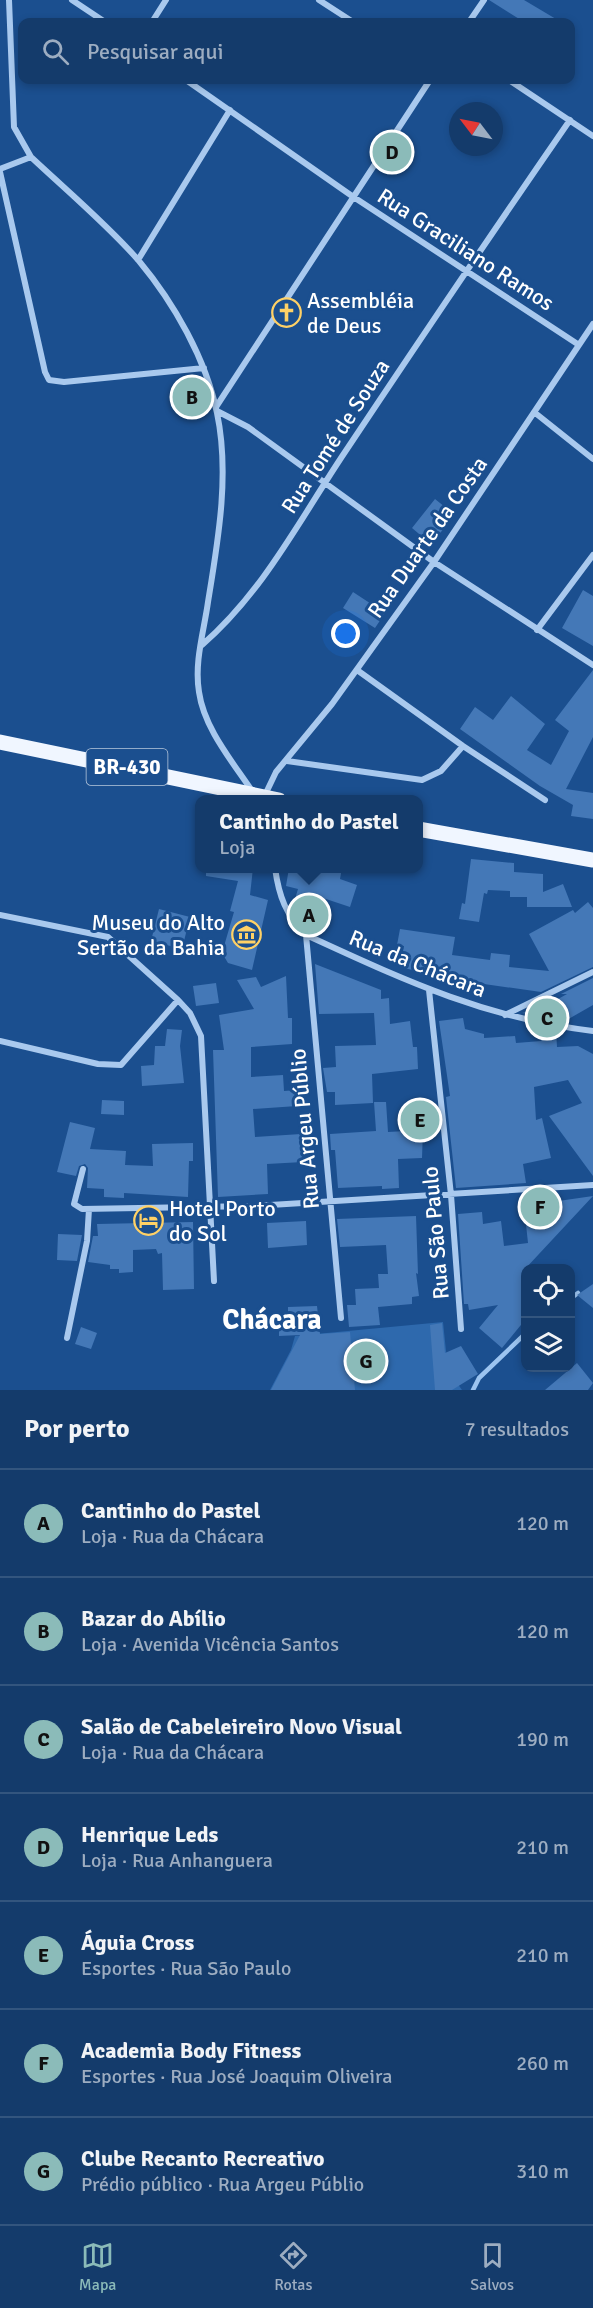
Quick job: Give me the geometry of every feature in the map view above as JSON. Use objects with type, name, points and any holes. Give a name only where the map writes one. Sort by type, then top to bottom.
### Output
[{"type":"main road","name":"BR-430","points":[[0,742],[256,795]]},
{"type":"main road","points":[[423,830],[593,860]]},
{"type":"street","points":[[9,0],[12,114],[16,134],[31,157],[138,260],[183,326],[204,369],[216,409],[222,476],[219,540],[201,645],[199,694],[214,733],[264,795]]},
{"type":"street","points":[[72,0],[99,18]]},
{"type":"street","points":[[155,18],[166,0]]},
{"type":"street","points":[[319,0],[348,18]]},
{"type":"street","points":[[472,18],[484,0]]},
{"type":"street","name":"Rua Graciliano Ramos","points":[[192,84],[352,196],[579,345]]},
{"type":"street","points":[[216,409],[352,196],[427,84]]},
{"type":"street","points":[[515,84],[593,136]]},
{"type":"street","points":[[138,260],[230,110]]},
{"type":"street","name":"Rua Tomé de Souza","points":[[201,645],[219,630],[264,578],[325,481],[570,120]]},
{"type":"street","points":[[31,157],[0,170],[45,372],[50,380],[64,382],[204,369]]},
{"type":"street","name":"Rua Duarte da Costa","points":[[266,795],[270,781],[357,670],[434,562],[593,324]]},
{"type":"street","points":[[216,409],[248,427],[325,481],[434,562],[593,665]]},
{"type":"street","points":[[534,412],[593,459]]},
{"type":"street","points":[[537,630],[593,555]]},
{"type":"street","points":[[357,670],[463,746],[545,800]]},
{"type":"street","points":[[287,761],[422,780],[441,771],[463,746]]},
{"type":"street","name":"Rua da Chácara","points":[[276,873],[282,904],[291,920],[306,935],[429,990],[505,1016],[542,1025],[593,1030]]},
{"type":"street","points":[[0,915],[108,937],[190,1013],[201,1036],[214,1281]]},
{"type":"street","name":"Rua Argeu Públio","points":[[306,935],[328,1202],[341,1318]]},
{"type":"street","points":[[505,1016],[593,972]]},
{"type":"street","name":"Rua São Paulo","points":[[429,990],[451,1195],[461,1329]]},
{"type":"street","points":[[0,1041],[98,1064],[122,1065],[177,1000]]},
{"type":"street","points":[[83,1169],[74,1204],[81,1209],[328,1202],[593,1185]]},
{"type":"street","points":[[67,1338],[87,1241],[89,1209]]},
{"type":"shaded area","points":[[443,1322],[448,1370],[462,1390],[270,1390],[291,1350],[295,1336]]},
{"type":"building","points":[[489,0],[524,0],[554,18],[518,18]]},
{"type":"building","points":[[435,499],[455,515],[431,544],[412,528]]},
{"type":"building","points":[[583,590],[593,596],[593,646],[562,628]]},
{"type":"building","points":[[353,592],[385,613],[375,628],[343,608]]},
{"type":"building","points":[[593,670],[593,737],[566,789],[593,793],[593,819],[571,816],[573,805],[540,786],[460,729],[475,707],[493,720],[511,696],[545,724],[527,750],[551,765],[569,731],[555,720]]},
{"type":"building","points":[[471,859],[514,863],[514,872],[543,874],[543,892],[563,884],[572,907],[527,907],[527,897],[510,897],[510,891],[488,890],[487,894],[484,893],[479,922],[459,919],[462,903],[465,904]]},
{"type":"building","points":[[206,873],[252,873],[250,895],[268,900],[252,970],[228,963],[222,953],[234,912],[230,911],[238,881],[206,876]]},
{"type":"building","points":[[288,873],[341,873],[340,879],[357,885],[350,907],[320,897],[314,921],[298,917],[292,909],[298,889],[286,886]]},
{"type":"building","points":[[588,902],[593,908],[593,967],[541,992],[484,984],[482,995],[464,993],[466,983],[400,967],[404,946],[397,945],[400,929],[455,937],[452,955],[490,960],[491,953],[510,955],[509,967],[549,971],[529,934],[573,910],[575,913]]},
{"type":"building","points":[[159,909],[190,917],[182,949],[151,941]]},
{"type":"building","points":[[315,964],[381,990],[381,999],[389,998],[390,1024],[410,1021],[413,1047],[417,1047],[418,1069],[372,1074],[373,1103],[335,1105],[335,1092],[327,1092],[323,1068],[336,1067],[335,1046],[376,1045],[374,1013],[319,1014]]},
{"type":"building","points":[[286,976],[288,1018],[292,1018],[292,1044],[251,1047],[251,1077],[283,1075],[284,1091],[297,1090],[297,1106],[253,1109],[255,1137],[301,1134],[303,1162],[267,1164],[268,1194],[218,1197],[213,1050],[224,1050],[219,1015],[254,1009],[237,980],[256,977],[261,987]]},
{"type":"building","points":[[593,978],[593,1005],[565,1021],[522,1013],[538,1009],[538,1005],[541,1008],[551,1007],[551,1003],[567,994],[561,994]]},
{"type":"building","points":[[216,983],[219,1003],[196,1006],[193,986]]},
{"type":"building","points":[[463,1018],[465,1029],[484,1034],[484,1038],[515,1036],[516,1043],[541,1041],[540,1027],[556,1031],[557,1047],[578,1046],[593,1054],[593,1176],[549,1116],[582,1103],[568,1080],[534,1087],[536,1120],[542,1118],[551,1158],[523,1164],[526,1183],[456,1188],[446,1097],[450,1096],[439,1021]]},
{"type":"building","points":[[167,1029],[182,1030],[180,1046],[184,1083],[142,1086],[141,1066],[154,1065],[155,1046],[165,1046]]},
{"type":"building","points":[[102,1100],[124,1101],[124,1115],[101,1114]]},
{"type":"building","points":[[374,1102],[386,1102],[388,1132],[423,1130],[422,1158],[398,1159],[399,1188],[382,1189],[382,1186],[338,1188],[335,1150],[331,1150],[330,1134],[376,1131]]},
{"type":"building","points":[[70,1122],[95,1128],[90,1149],[126,1151],[125,1165],[153,1166],[152,1144],[193,1143],[193,1161],[189,1161],[188,1197],[124,1193],[124,1198],[104,1197],[104,1189],[87,1188],[88,1168],[85,1164],[79,1166],[76,1176],[57,1172]]},
{"type":"building","points":[[593,1196],[530,1264],[521,1264],[521,1325],[502,1348],[479,1328],[498,1305],[469,1310],[468,1304],[464,1304],[458,1214],[482,1212],[483,1224],[501,1221],[504,1246],[528,1243],[524,1206]]},
{"type":"building","points":[[416,1216],[418,1274],[416,1273],[419,1296],[412,1297],[412,1304],[378,1307],[380,1325],[349,1327],[347,1305],[356,1305],[355,1289],[379,1288],[378,1274],[388,1274],[386,1245],[340,1247],[337,1219]]},
{"type":"building","points":[[306,1221],[307,1245],[268,1248],[267,1223]]},
{"type":"building","points":[[193,1222],[194,1289],[163,1290],[162,1253],[158,1254],[156,1249],[133,1250],[133,1272],[119,1273],[119,1269],[110,1269],[110,1265],[88,1262],[93,1236],[98,1236],[97,1224]]},
{"type":"building","points":[[58,1234],[82,1235],[77,1261],[57,1260]]},
{"type":"building","points":[[593,1284],[593,1308],[577,1295]]},
{"type":"building","points":[[317,1306],[320,1334],[350,1332],[355,1390],[271,1390],[300,1335],[279,1336],[279,1322],[288,1322],[288,1307]]},
{"type":"building","points":[[442,1323],[445,1353],[461,1346],[478,1374],[452,1390],[435,1390],[430,1325]]},
{"type":"building","points":[[81,1327],[97,1333],[91,1349],[75,1344]]},
{"type":"building","points":[[577,1363],[593,1383],[588,1390],[545,1390],[566,1372],[575,1372]]},
{"type":"waterway","points":[[473,1390],[479,1378],[521,1338]]},
{"type":"place","name":"Henrique Leds","points":[[392,152]]},
{"type":"place","name":"Assembléia de Deus","points":[[286,313]]},
{"type":"place","name":"Bazar do Abílio","points":[[192,397]]},
{"type":"place","name":"Cantinho do Pastel","points":[[309,915]]},
{"type":"place","name":"Museu do Alto Sertão da Bahia","points":[[246,935]]},
{"type":"place","name":"Salão de Cabeleireiro Novo Visual","points":[[547,1018]]},
{"type":"place","name":"Águia Cross","points":[[420,1120]]},
{"type":"place","name":"Academia Body Fitness","points":[[540,1207]]},
{"type":"place","name":"Hotel Porto do Sol","points":[[148,1221]]},
{"type":"place","name":"Clube Recanto Recreativo","points":[[366,1361]]},
{"type":"district","name":"Chácara","points":[[272,1319]]}]
